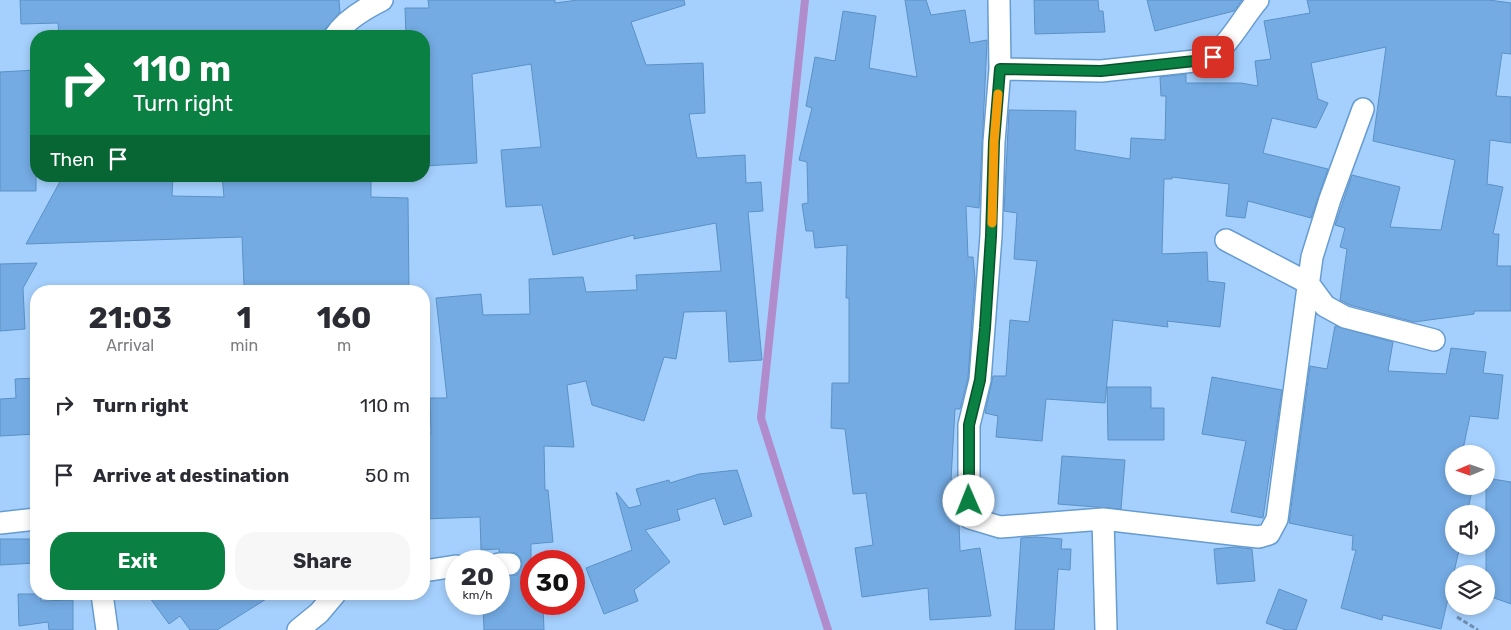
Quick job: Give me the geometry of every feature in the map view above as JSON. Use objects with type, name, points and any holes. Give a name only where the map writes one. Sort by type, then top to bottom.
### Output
[{"type":"street","points":[[339,30],[370,6],[382,0]]},
{"type":"street","points":[[999,0],[1000,69],[994,142],[991,236],[985,328],[980,380],[969,425],[969,515],[978,522],[1000,527],[1103,519],[1240,536],[1259,537],[1269,534],[1277,519],[1312,257],[1330,199],[1363,109]]},
{"type":"street","points":[[1000,69],[1101,71],[1204,60],[1213,57],[1222,50],[1258,0]]},
{"type":"street","points":[[1226,240],[1308,283],[1325,306],[1345,317],[1434,340]]},
{"type":"street","points":[[1103,519],[1106,630]]},
{"type":"street","points":[[0,523],[30,520]]},
{"type":"street","points":[[430,570],[445,568]]},
{"type":"street","points":[[103,600],[107,630]]},
{"type":"street","points":[[298,630],[319,613],[330,600]]},
{"type":"path","points":[[1457,617],[1478,630]]},
{"type":"building","points":[[20,0],[339,0],[340,12],[325,30],[59,30],[58,23],[21,24]]},
{"type":"building","points":[[428,0],[555,0],[555,3],[578,0],[684,0],[685,5],[631,22],[646,65],[703,63],[705,113],[689,114],[697,158],[745,155],[746,183],[761,182],[763,211],[748,212],[762,360],[729,362],[726,311],[684,312],[676,359],[664,357],[644,421],[592,405],[586,381],[567,385],[574,447],[544,446],[545,490],[548,490],[553,542],[531,544],[531,550],[520,550],[520,557],[516,553],[510,553],[510,550],[481,550],[480,517],[430,519],[430,398],[447,398],[436,298],[481,294],[483,315],[530,314],[529,279],[583,277],[586,292],[637,290],[636,275],[721,271],[716,223],[634,239],[634,235],[553,255],[542,205],[506,207],[501,150],[541,147],[531,64],[472,74],[477,163],[430,166],[430,30],[406,30],[405,8],[429,8]]},
{"type":"building","points":[[905,0],[926,0],[931,15],[965,10],[970,43],[987,40],[979,208],[966,206],[968,257],[973,257],[975,278],[968,378],[960,409],[955,409],[951,480],[956,479],[956,515],[959,524],[960,551],[980,548],[991,616],[930,620],[928,588],[862,597],[855,548],[873,545],[866,493],[853,494],[845,429],[831,428],[832,383],[849,383],[849,298],[846,298],[847,245],[815,248],[813,231],[806,231],[802,204],[808,203],[807,162],[799,160],[812,108],[806,106],[815,57],[835,61],[843,11],[876,16],[869,68],[917,77]]},
{"type":"building","points":[[1034,0],[1098,0],[1099,11],[1103,11],[1105,32],[1035,34]]},
{"type":"building","points":[[1147,0],[1242,0],[1234,11],[1155,31]]},
{"type":"building","points":[[1307,0],[1489,0],[1511,3],[1511,54],[1502,53],[1496,96],[1511,97],[1511,143],[1490,140],[1487,184],[1503,187],[1493,234],[1499,234],[1497,266],[1511,266],[1511,311],[1474,311],[1474,314],[1414,322],[1350,305],[1340,300],[1347,249],[1340,247],[1345,228],[1335,225],[1352,175],[1400,187],[1390,227],[1441,230],[1455,160],[1373,141],[1386,47],[1311,63],[1318,99],[1328,103],[1316,128],[1272,118],[1263,153],[1328,169],[1311,218],[1248,201],[1245,218],[1226,216],[1229,184],[1172,177],[1172,179],[1164,179],[1162,254],[1207,252],[1208,281],[1225,283],[1220,327],[1167,321],[1168,327],[1113,320],[1105,403],[1046,399],[1042,441],[996,437],[998,416],[985,413],[993,376],[1006,376],[1010,320],[1029,322],[1037,261],[1014,259],[1017,213],[1004,211],[1009,110],[1076,111],[1075,150],[1130,159],[1131,138],[1165,140],[1166,96],[1161,96],[1160,77],[1186,74],[1186,83],[1241,83],[1258,86],[1255,61],[1271,59],[1264,21],[1310,13]]},
{"type":"building","points":[[30,70],[30,182],[36,182],[36,191],[0,191],[0,72]]},
{"type":"building","points":[[60,182],[173,182],[172,196],[224,197],[223,182],[371,182],[371,197],[408,198],[409,285],[244,285],[242,237],[26,244]]},
{"type":"building","points":[[37,263],[23,288],[25,329],[0,331],[0,264]]},
{"type":"building","points":[[1335,326],[1393,342],[1388,371],[1446,374],[1451,348],[1486,352],[1483,373],[1503,375],[1498,419],[1470,416],[1464,445],[1445,445],[1445,495],[1471,495],[1469,505],[1445,505],[1445,555],[1458,555],[1456,565],[1445,565],[1445,612],[1441,629],[1383,615],[1382,620],[1341,608],[1356,550],[1352,550],[1353,536],[1289,523],[1310,366],[1327,369]]},
{"type":"building","points":[[1212,377],[1282,390],[1263,518],[1231,512],[1246,441],[1202,434]]},
{"type":"building","points":[[30,378],[30,434],[0,436],[0,399],[16,398],[15,379]]},
{"type":"building","points":[[1107,387],[1151,387],[1151,408],[1164,408],[1164,440],[1108,440]]},
{"type":"building","points":[[1062,456],[1125,460],[1121,509],[1058,504]]},
{"type":"building","points":[[737,470],[752,516],[724,525],[715,498],[677,510],[680,520],[645,530],[670,562],[634,590],[638,601],[604,614],[586,568],[632,550],[616,492],[629,508],[641,505],[636,489],[669,480],[670,483],[699,474]]},
{"type":"building","points":[[1495,479],[1511,482],[1511,604],[1495,598],[1495,565],[1486,565],[1486,555],[1495,555],[1495,505],[1486,505],[1486,495],[1495,495]]},
{"type":"building","points":[[1021,538],[1062,539],[1061,549],[1071,549],[1070,570],[1058,569],[1054,630],[1015,630]]},
{"type":"building","points":[[0,539],[30,539],[30,563],[0,565]]},
{"type":"building","points":[[1235,547],[1252,549],[1255,581],[1217,584],[1214,549]]},
{"type":"building","points":[[520,568],[520,615],[543,615],[544,630],[484,630],[483,615],[510,615],[510,575],[517,575]]},
{"type":"building","points":[[1279,589],[1307,600],[1296,630],[1286,630],[1266,623]]},
{"type":"building","points":[[18,594],[30,594],[30,600],[73,600],[73,630],[49,630],[48,622],[19,626]]},
{"type":"building","points":[[151,600],[264,600],[217,630],[190,630],[180,616],[169,624]]},
{"type":"waterway","points":[[805,0],[761,418],[828,630]]},
{"type":"slow traffic","points":[[992,223],[994,142],[998,94]]},
{"type":"route","points":[[969,501],[969,425],[980,380],[985,328],[991,236],[994,142],[1000,69],[1101,71],[1204,60],[1213,57]]}]
